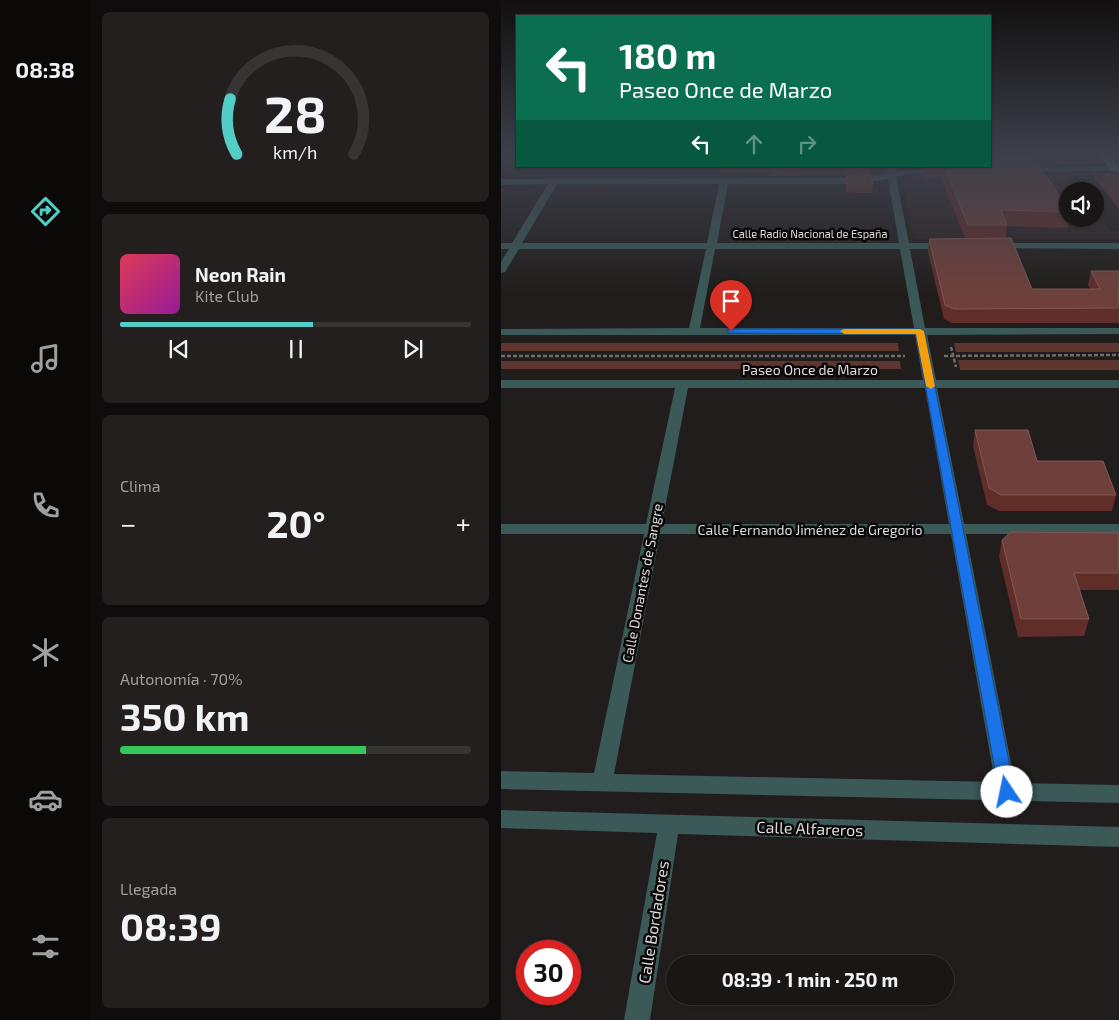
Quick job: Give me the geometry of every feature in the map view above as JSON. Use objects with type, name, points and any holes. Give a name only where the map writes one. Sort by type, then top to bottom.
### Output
[{"type":"street","points":[[501,270],[542,202]]},
{"type":"street","points":[[694,331],[720,202]]},
{"type":"street","points":[[897,202],[1007,792]]},
{"type":"street","name":"Calle Radio Nacional de España","points":[[501,246],[953,246]]},
{"type":"street","points":[[982,246],[1119,246]]},
{"type":"street","points":[[501,332],[1119,331]]},
{"type":"street","name":"Paseo Once de Marzo","points":[[501,384],[1119,384]]},
{"type":"street","name":"Calle Donantes de Sangre","points":[[601,782],[682,385]]},
{"type":"street","name":"Calle Fernando Jiménez de Gregorio","points":[[501,529],[1119,529]]},
{"type":"street","points":[[501,780],[1119,794]]},
{"type":"street","name":"Calle Alfareros","points":[[501,818],[1119,837]]},
{"type":"street","name":"Calle Bordadores","points":[[637,1020],[669,824]]},
{"type":"path","points":[[948,331],[960,384]]},
{"type":"path","points":[[501,356],[1119,355]]},
{"type":"shaded area","points":[[906,202],[1059,202],[1059,227],[1104,227],[1104,221],[1110,230],[1119,231],[1119,239],[914,239]]},
{"type":"shaded area","points":[[1113,202],[1119,202],[1119,209]]},
{"type":"shaded area","points":[[501,343],[898,343],[899,351],[501,351]]},
{"type":"shaded area","points":[[954,343],[1119,343],[1119,352],[956,352]]},
{"type":"shaded area","points":[[958,360],[1119,360],[1119,370],[960,370]]},
{"type":"shaded area","points":[[501,361],[900,361],[901,369],[501,369]]},
{"type":"building","points":[[958,202],[1059,202],[1059,212],[1001,210],[1007,225],[968,225]]},
{"type":"building","points":[[1011,238],[1032,289],[1100,289],[1091,271],[1119,271],[1119,308],[954,309],[945,305],[929,239]]},
{"type":"building","points":[[975,430],[1028,430],[1037,461],[1103,461],[1116,495],[1001,495],[989,488]]},
{"type":"building","points":[[1011,532],[1119,533],[1119,573],[1074,573],[1089,619],[1021,619],[1002,540]]},
{"type":"slow traffic","points":[[844,331],[920,331],[931,386]]},
{"type":"route","points":[[731,331],[920,331],[1007,792]]}]
